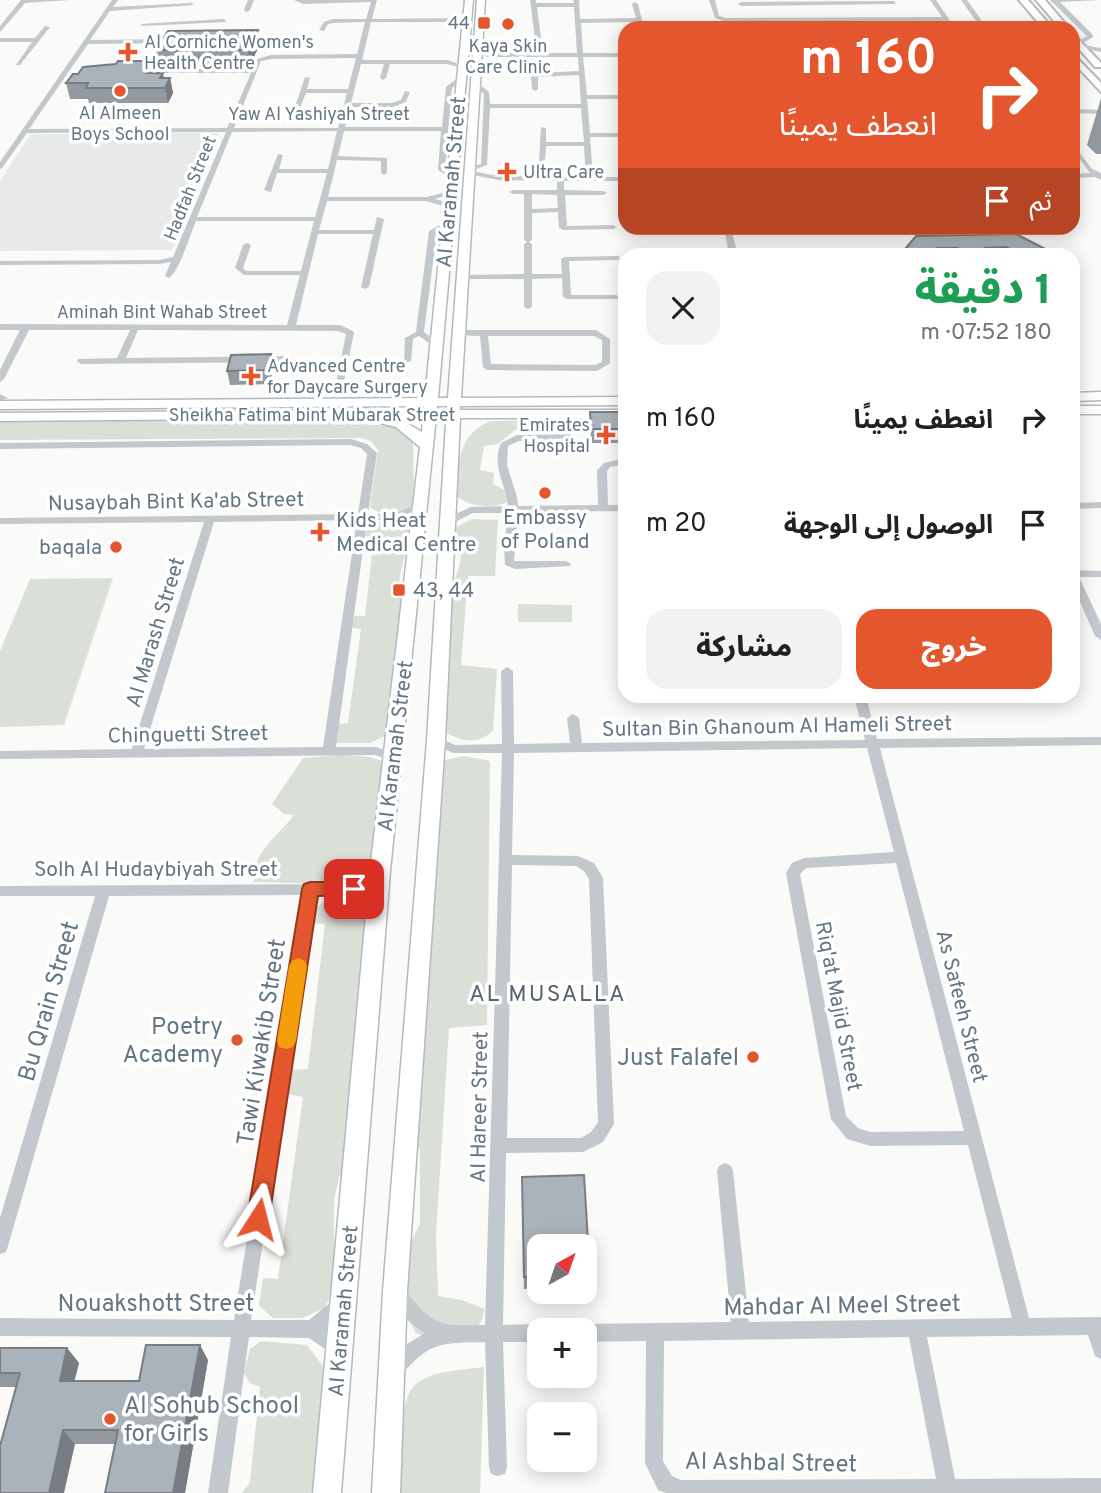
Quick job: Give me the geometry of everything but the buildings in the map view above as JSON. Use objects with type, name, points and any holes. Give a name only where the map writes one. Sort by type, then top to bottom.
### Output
[{"type":"main road","name":"Al Karamah Street","points":[[327,1493],[379,899],[389,750],[419,530],[468,0]]},
{"type":"main road","name":"Al Karamah Street","points":[[386,1493],[395,1291],[434,761],[444,745],[447,522],[477,85],[482,56],[481,0]]},
{"type":"main road","points":[[1023,0],[1042,21]]},
{"type":"main road","points":[[1040,0],[1059,21]]},
{"type":"main road","points":[[1086,50],[1101,68]]},
{"type":"main road","points":[[1080,65],[1101,89]]},
{"type":"main road","points":[[388,402],[418,392],[435,369]]},
{"type":"main road","points":[[457,375],[469,393],[517,401]]},
{"type":"main road","points":[[1080,397],[1101,396]]},
{"type":"main road","name":"Sheikha Fatima bint Mubarak Street","points":[[1,400],[388,402],[430,408]]},
{"type":"main road","name":"Sheikha Fatima bint Mubarak Street","points":[[0,417],[346,414],[454,408],[517,401],[618,401]]},
{"type":"main road","name":"Sheikha Fatima bint Mubarak Street","points":[[454,408],[503,414],[618,414]]},
{"type":"main road","points":[[1080,410],[1101,410]]},
{"type":"main road","points":[[346,414],[403,425],[415,432],[427,446]]},
{"type":"main road","points":[[451,447],[470,425],[503,414]]},
{"type":"street","points":[[0,30],[24,1],[67,0]]},
{"type":"street","points":[[0,167],[13,142],[25,131],[115,0]]},
{"type":"street","points":[[247,10],[251,0]]},
{"type":"street","points":[[297,0],[374,0]]},
{"type":"street","name":"Aminah Bint Wahab Street","points":[[0,327],[291,327],[374,0]]},
{"type":"street","points":[[712,0],[717,17],[726,20],[946,19]]},
{"type":"street","points":[[933,0],[946,19]]},
{"type":"street","points":[[964,0],[979,21]]},
{"type":"street","points":[[1054,0],[1099,2]]},
{"type":"street","points":[[1054,0],[1076,21]]},
{"type":"street","points":[[538,38],[533,2],[576,2],[590,178]]},
{"type":"street","points":[[110,9],[192,3],[188,22]]},
{"type":"street","points":[[741,4],[894,3]]},
{"type":"street","points":[[579,21],[640,20],[635,4]]},
{"type":"street","points":[[322,30],[329,21],[466,20]]},
{"type":"street","points":[[143,24],[224,21]]},
{"type":"street","points":[[1080,25],[1091,36],[1086,50],[1101,50]]},
{"type":"street","points":[[18,64],[47,27]]},
{"type":"street","points":[[0,40],[37,40]]},
{"type":"street","points":[[160,51],[166,41]]},
{"type":"street","points":[[86,42],[179,41]]},
{"type":"street","points":[[482,56],[618,55]]},
{"type":"street","points":[[137,71],[255,71],[259,60],[271,57],[462,62]]},
{"type":"street","points":[[149,71],[155,61]]},
{"type":"street","points":[[383,78],[388,62]]},
{"type":"street","name":"Hadfah Street","points":[[0,263],[159,262],[178,258],[255,71]]},
{"type":"street","points":[[66,72],[79,72]]},
{"type":"street","points":[[535,89],[534,77],[537,75],[582,73]]},
{"type":"street","points":[[298,107],[307,78]]},
{"type":"street","points":[[452,176],[441,170],[449,87],[461,78]]},
{"type":"street","points":[[471,171],[484,165],[487,93],[477,85]]},
{"type":"street","points":[[303,91],[352,91]]},
{"type":"street","points":[[349,105],[397,104],[404,101],[407,92]]},
{"type":"street","points":[[584,97],[618,97]]},
{"type":"street","points":[[486,106],[584,106]]},
{"type":"street","points":[[1080,111],[1101,112]]},
{"type":"street","points":[[542,161],[543,128]]},
{"type":"street","name":"Yaw Al Yashiyah Street","points":[[25,131],[445,130]]},
{"type":"street","points":[[587,135],[618,135]]},
{"type":"street","points":[[542,144],[587,144]]},
{"type":"street","points":[[1080,154],[1100,176]]},
{"type":"street","points":[[268,190],[280,155]]},
{"type":"street","points":[[335,158],[384,158],[387,160],[384,173]]},
{"type":"street","points":[[275,171],[331,171]]},
{"type":"street","points":[[471,171],[498,178],[618,179]]},
{"type":"street","points":[[1080,176],[1100,176]]},
{"type":"street","points":[[470,186],[498,178]]},
{"type":"street","points":[[560,178],[563,228],[613,227]]},
{"type":"street","points":[[513,192],[603,193]]},
{"type":"street","points":[[324,199],[427,199],[450,193]]},
{"type":"street","points":[[527,307],[528,193]]},
{"type":"street","points":[[427,199],[449,205]]},
{"type":"street","points":[[528,211],[562,210]]},
{"type":"street","points":[[193,219],[319,219]]},
{"type":"street","points":[[365,286],[380,219]]},
{"type":"street","points":[[420,333],[433,231],[447,225]]},
{"type":"street","points":[[316,232],[376,232]]},
{"type":"street","points":[[247,245],[239,268],[244,273],[305,273]]},
{"type":"street","points":[[169,276],[178,258]]},
{"type":"street","points":[[616,258],[565,259],[568,297],[616,297]]},
{"type":"street","points":[[463,277],[566,276]]},
{"type":"street","name":"Aminah Bint Wahab Street","points":[[0,379],[26,327]]},
{"type":"street","points":[[120,361],[135,327]]},
{"type":"street","points":[[291,327],[340,328],[349,333],[340,384]]},
{"type":"street","points":[[420,333],[436,344]]},
{"type":"street","points":[[407,361],[409,338],[420,333]]},
{"type":"street","points":[[459,333],[484,333],[596,333],[606,339],[606,363],[597,368],[487,368],[484,333]]},
{"type":"street","points":[[81,361],[289,359]]},
{"type":"street","points":[[566,564],[515,566],[509,563],[512,498],[501,470],[500,456],[504,445],[517,438],[570,437]]},
{"type":"street","points":[[0,446],[351,442],[364,446],[372,453],[329,751]]},
{"type":"street","points":[[603,508],[602,470],[607,465],[618,463]]},
{"type":"street","points":[[449,498],[471,510]]},
{"type":"street","name":"Nusaybah Bint Ka'ab Street","points":[[0,522],[394,517],[421,506]]},
{"type":"street","points":[[1080,506],[1101,506]]},
{"type":"street","points":[[447,522],[471,510],[618,508]]},
{"type":"street","name":"Nusaybah Bint Ka'ab Street","points":[[394,517],[419,530]]},
{"type":"street","name":"Al Marash Street","points":[[136,755],[210,519]]},
{"type":"street","points":[[1080,574],[1101,574]]},
{"type":"street","points":[[1080,590],[1101,636]]},
{"type":"street","name":"Al Hareer Street","points":[[494,1334],[508,749],[507,671]]},
{"type":"street","name":"As Safeeh Street","points":[[862,703],[1023,1327]]},
{"type":"street","points":[[573,718],[577,748]]},
{"type":"street","name":"Sultan Bin Ghanoum Al Hameli Street","points":[[444,745],[508,749],[1101,741]]},
{"type":"street","name":"Chinguetti Street","points":[[0,755],[389,750]]},
{"type":"street","name":"Riq'at Majid Street","points":[[902,857],[804,863],[797,866],[793,873],[839,1119],[853,1134],[870,1139],[974,1138]]},
{"type":"street","points":[[500,1146],[583,1146],[597,1137],[606,1124],[596,878],[589,867],[578,861],[505,860]]},
{"type":"street","points":[[354,889],[380,871]]},
{"type":"street","name":"Tawi Kiwakib Street","points":[[218,1493],[240,1328],[310,889]]},
{"type":"street","name":"Solh Al Hudaybiyah Street","points":[[0,891],[354,889],[379,899]]},
{"type":"street","name":"Bu Qrain Street","points":[[0,1246],[104,890]]},
{"type":"street","points":[[725,1171],[741,1330]]},
{"type":"street","points":[[395,1291],[413,1314],[441,1334]]},
{"type":"street","points":[[340,1351],[312,1329],[344,1303]]},
{"type":"street","points":[[1097,1326],[1101,1350]]},
{"type":"street","name":"Mahdar Al Meel Street","points":[[597,1333],[1097,1326]]},
{"type":"street","name":"Nouakshott Street","points":[[0,1327],[312,1329]]},
{"type":"street","points":[[916,1328],[947,1488]]},
{"type":"street","name":"Al Ashbal Street","points":[[655,1332],[654,1463],[665,1483],[681,1490],[1101,1489]]},
{"type":"street","points":[[390,1375],[414,1349],[441,1334],[527,1333]]},
{"type":"street","points":[[494,1334],[498,1467]]},
{"type":"shaded area","points":[[219,133],[172,250],[0,251],[0,181],[31,134]]},
{"type":"shaded area","points":[[279,418],[391,426],[413,437],[414,494],[411,507],[385,513],[370,507],[378,450],[371,441],[361,438],[0,440],[0,419]]},
{"type":"shaded area","points":[[580,420],[583,428],[515,430],[498,444],[484,446],[480,470],[494,473],[493,484],[504,490],[508,502],[495,506],[480,506],[455,495],[462,451],[472,434],[480,427],[491,421]]},
{"type":"shaded area","points":[[471,519],[498,520],[495,576],[468,576],[461,665],[497,669],[493,731],[481,739],[468,740],[443,731],[451,587],[461,558],[456,532],[457,527]]},
{"type":"shaded area","points":[[390,520],[408,527],[409,536],[399,584],[405,601],[389,734],[370,743],[337,743],[338,724],[348,723],[361,629],[352,628],[354,616],[365,616],[374,537],[365,536],[366,531],[370,525]]},
{"type":"shaded area","points":[[113,578],[64,725],[0,727],[0,651],[30,579]]},
{"type":"shaded area","points":[[518,604],[572,605],[572,622],[518,622]]},
{"type":"shaded area","points":[[342,755],[370,757],[385,762],[385,795],[374,819],[373,871],[343,884],[254,882],[257,861],[267,845],[294,815],[284,814],[272,804],[303,758]]},
{"type":"shaded area","points":[[464,756],[490,761],[487,1025],[449,1028],[436,1235],[438,1296],[462,1300],[485,1309],[481,1322],[467,1337],[432,1339],[416,1333],[406,1315],[406,1251],[420,1224],[420,1150],[409,1128],[439,770],[445,760]]},
{"type":"shaded area","points":[[357,895],[375,902],[349,1157],[341,1172],[334,1202],[333,1285],[325,1308],[302,1318],[273,1318],[259,1306],[263,1278],[278,1279],[303,1097],[288,1094],[290,1070],[308,1069],[325,924],[311,923],[314,911],[328,897]]},
{"type":"shaded area","points":[[261,1341],[307,1345],[323,1366],[313,1493],[242,1493],[250,1482],[260,1387],[250,1383],[244,1373],[250,1349]]},
{"type":"shaded area","points":[[484,1367],[480,1493],[400,1493],[401,1436],[409,1393],[415,1385],[430,1376]]},
{"type":"slow traffic","points":[[286,1041],[298,966]]},
{"type":"place","name":"44","points":[[484,23]]},
{"type":"place","name":"Kaya Skin Care Clinic","points":[[508,24]]},
{"type":"place","name":"Al Corniche Women's Health Centre","points":[[128,52]]},
{"type":"place","name":"Al Almeen Boys School","points":[[120,91]]},
{"type":"place","name":"Ultra Care","points":[[507,172]]},
{"type":"place","name":"Advanced Centre for Daycare Surgery","points":[[251,376]]},
{"type":"place","name":"Emirates Hospital","points":[[606,435]]},
{"type":"place","name":"Embassy of Poland","points":[[545,493]]},
{"type":"place","name":"Kids Heat Medical Centre","points":[[320,532]]},
{"type":"place","name":"baqala","points":[[116,547]]},
{"type":"place","name":"43, 44","points":[[399,590]]},
{"type":"place","name":"Poetry Academy","points":[[237,1040]]},
{"type":"place","name":"Just Falafel","points":[[753,1057]]},
{"type":"place","name":"Al Sohub School for Girls","points":[[110,1419]]},
{"type":"district","name":"AL MUSALLA","points":[[548,993]]},
{"type":"route","points":[[258,1219],[310,889],[354,889]]}]
